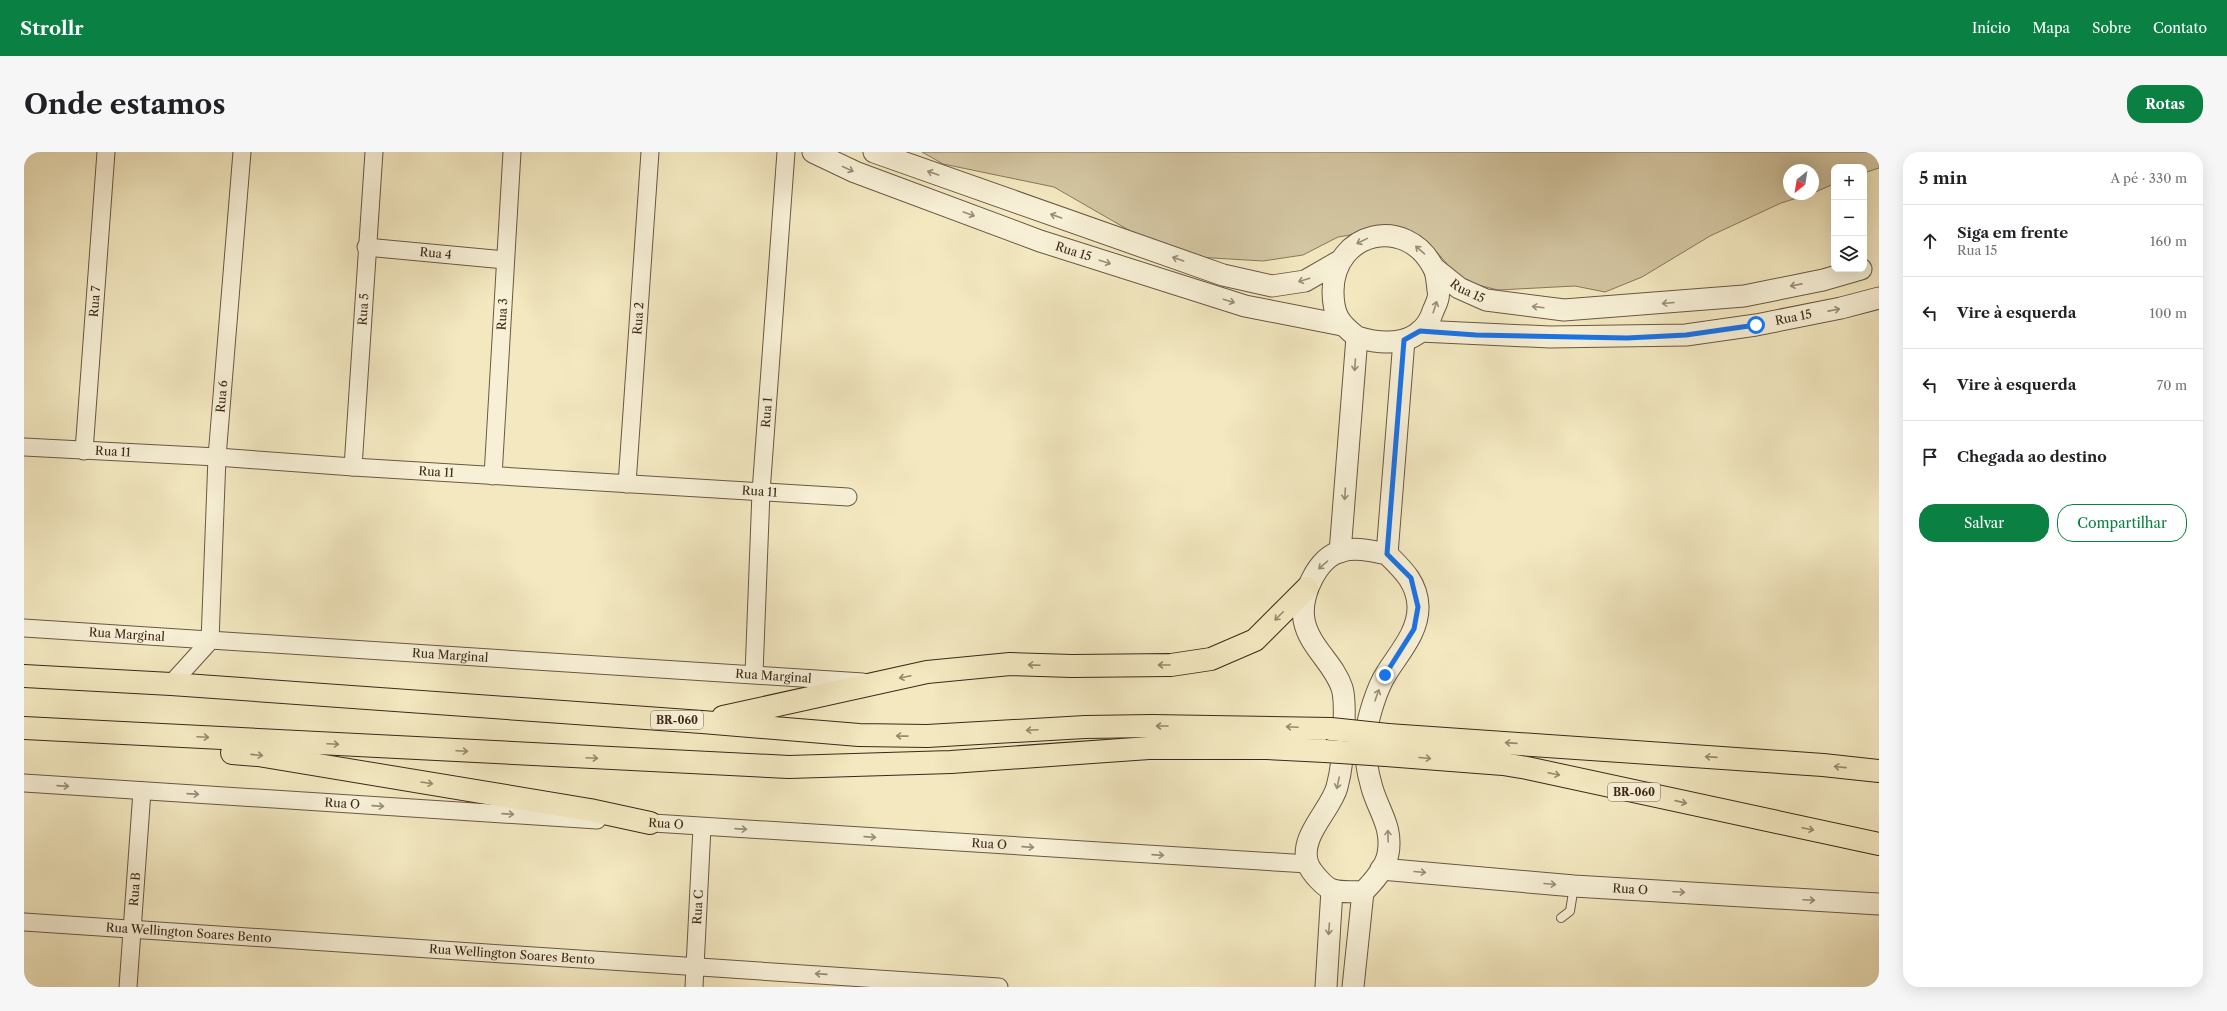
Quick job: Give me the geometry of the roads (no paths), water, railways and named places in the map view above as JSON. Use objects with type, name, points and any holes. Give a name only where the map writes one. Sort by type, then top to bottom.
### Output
[{"type":"highway","points":[[702,722],[927,672],[1010,664],[1072,666],[1171,665],[1211,659],[1255,640],[1307,588]]},
{"type":"highway","name":"BR-060","points":[[24,676],[171,684],[702,722],[859,735],[914,736],[1115,727],[1286,727],[1331,729],[1387,745],[1528,768],[1879,844]]},
{"type":"highway","points":[[31,729],[90,742],[258,755],[590,810],[650,823]]},
{"type":"highway","name":"BR-060","points":[[31,729],[789,767],[951,762],[1150,748],[1266,748],[1325,751],[1387,745],[1823,765],[1879,771]]},
{"type":"street","name":"Rua 7","points":[[84,451],[106,152]]},
{"type":"street","name":"Rua 6","points":[[210,641],[217,457],[242,152]]},
{"type":"street","name":"Rua 5","points":[[353,467],[366,247],[374,152]]},
{"type":"street","name":"Rua 3","points":[[493,476],[512,152]]},
{"type":"street","name":"Rua 2","points":[[627,484],[650,152]]},
{"type":"street","name":"Rua 1","points":[[754,674],[761,492],[786,152]]},
{"type":"street","name":"Rua 15","points":[[812,152],[855,172],[1040,241],[1245,306],[1349,331]]},
{"type":"street","points":[[874,152],[1223,274],[1272,286],[1305,281],[1338,262],[1352,246],[1367,239],[1388,235],[1414,244],[1426,255],[1434,268],[1439,294],[1432,317],[1412,336],[1395,343],[1379,343],[1349,331],[1333,307],[1333,280],[1338,262]]},
{"type":"street","name":"Rua 4","points":[[366,247],[505,260]]},
{"type":"street","name":"Rua 15","points":[[1867,268],[1879,264]]},
{"type":"street","name":"Rua 15","points":[[1434,268],[1459,288],[1486,300],[1564,310],[1744,296],[1823,280],[1852,272]]},
{"type":"street","name":"Rua 15","points":[[1412,336],[1550,337],[1686,335],[1787,319],[1841,308],[1879,298]]},
{"type":"street","points":[[1340,552],[1349,331]]},
{"type":"street","points":[[1387,554],[1412,336]]},
{"type":"street","name":"Rua 11","points":[[24,447],[217,457],[493,476],[848,497]]},
{"type":"street","points":[[1352,987],[1363,892],[1377,877],[1388,855],[1388,825],[1372,788],[1365,755],[1366,732],[1378,692],[1385,675],[1414,629],[1418,607],[1411,578],[1387,554],[1357,549],[1340,552],[1319,567],[1307,588],[1304,620],[1316,650],[1334,670],[1342,689],[1344,730],[1337,788],[1332,799],[1315,825],[1308,847],[1308,864],[1319,878],[1332,890],[1363,892]]},
{"type":"street","name":"Rua Marginal","points":[[24,628],[877,683]]},
{"type":"street","points":[[171,684],[210,641]]},
{"type":"street","name":"Rua O","points":[[24,783],[702,827],[1308,864]]},
{"type":"street","name":"Rua B","points":[[128,987],[142,791]]},
{"type":"street","name":"Rua C","points":[[694,987],[702,827]]},
{"type":"street","name":"Rua O","points":[[1381,869],[1574,886],[1879,904]]},
{"type":"street","points":[[1326,987],[1332,890]]},
{"type":"street","name":"Rua Wellington Soares Bento","points":[[24,922],[999,987]]},
{"type":"lane","points":[[1561,918],[1570,911],[1574,886]]}]
